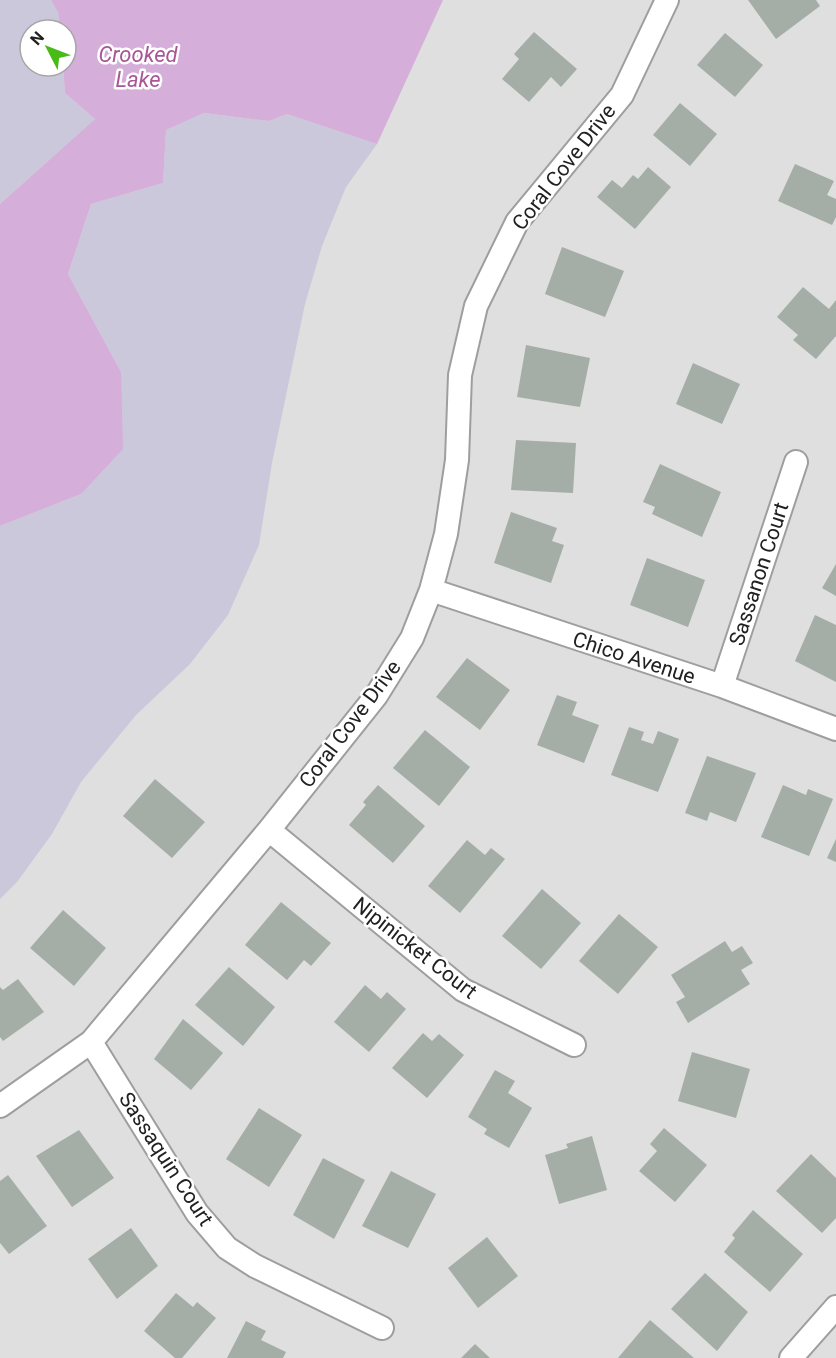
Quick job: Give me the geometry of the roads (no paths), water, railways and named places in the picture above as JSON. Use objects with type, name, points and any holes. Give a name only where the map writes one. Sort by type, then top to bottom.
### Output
[{"type":"street","name":"Coral Cove Drive","points":[[0,1106],[91,1042],[269,830],[376,696],[412,638],[431,590],[446,534],[457,460],[460,375],[476,306],[517,222],[622,95],[667,0]]},
{"type":"street","name":"Sassanon Court","points":[[722,686],[796,462]]},
{"type":"street","name":"Chico Avenue","points":[[431,590],[722,686],[836,729]]},
{"type":"street","name":"Nipinicket Court","points":[[269,830],[463,990],[574,1045]]},
{"type":"street","name":"Sassaquin Court","points":[[91,1042],[196,1213],[227,1248],[255,1266],[382,1328]]},
{"type":"street","points":[[791,1358],[836,1307]]},
{"type":"water","name":"Crooked Lake","points":[[51,0],[443,0],[377,144],[287,114],[269,121],[204,113],[166,130],[163,183],[91,204],[68,274],[121,372],[123,449],[81,494],[0,526],[0,204],[95,119],[65,93],[64,78],[78,78],[78,18],[59,18]]}]
